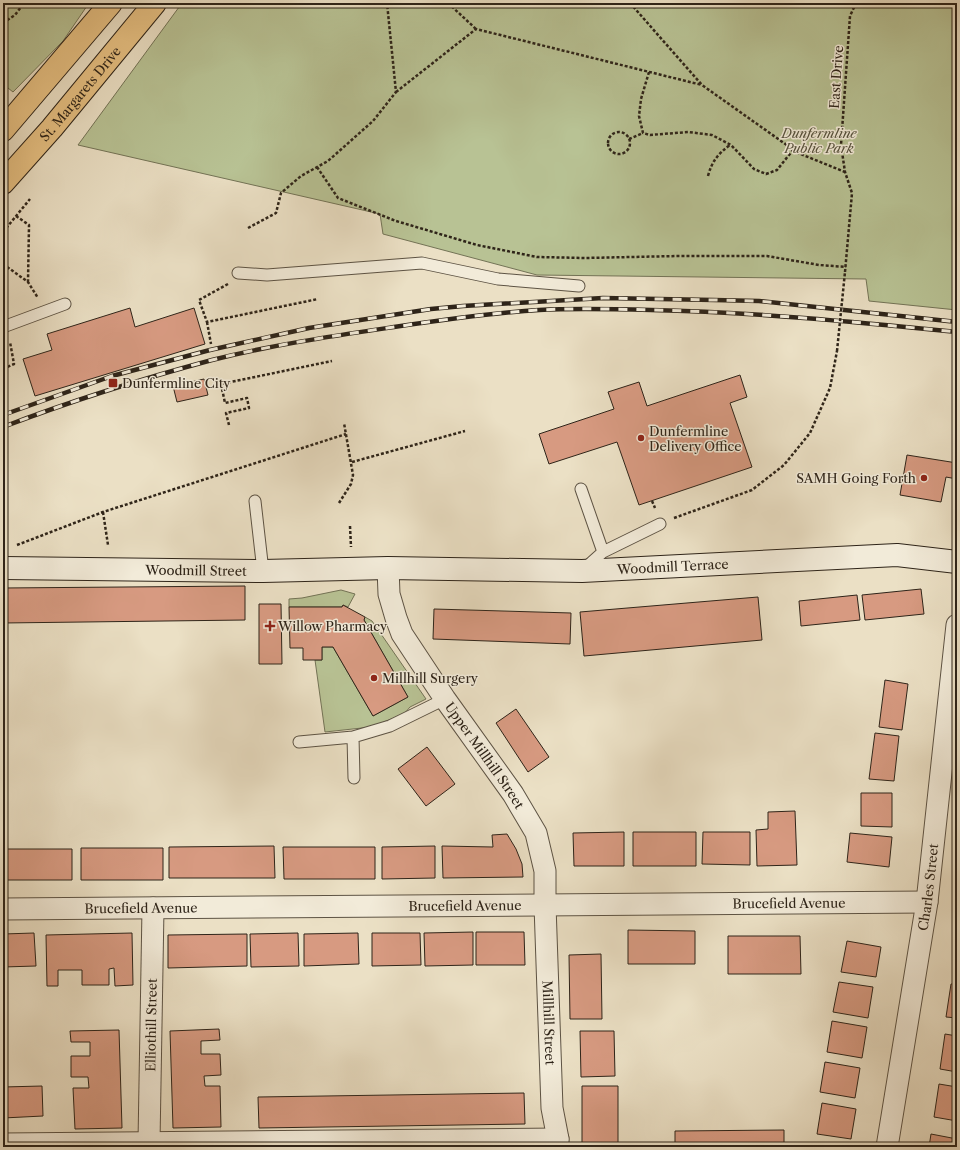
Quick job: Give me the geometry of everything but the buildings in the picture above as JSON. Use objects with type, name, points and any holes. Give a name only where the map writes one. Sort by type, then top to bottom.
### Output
[{"type":"main road","points":[[3,130],[111,3]]},
{"type":"main road","name":"St. Margarets Drive","points":[[3,183],[52,128],[154,3]]},
{"type":"street","name":"Woodmill Terrace","points":[[388,568],[582,571],[882,555],[897,555],[957,562]]},
{"type":"street","name":"Woodmill Street","points":[[3,568],[263,571],[388,568]]},
{"type":"street","name":"Upper Millhill Street","points":[[388,568],[389,594],[402,634],[445,699],[513,794],[536,833],[545,871],[545,905]]},
{"type":"street","name":"Charles Street","points":[[887,1147],[927,902],[957,625]]},
{"type":"street","name":"Brucefield Avenue","points":[[3,909],[927,902]]},
{"type":"street","name":"Millhill Street","points":[[545,905],[552,1108],[558,1143]]},
{"type":"street","name":"Elliothill Street","points":[[149,1144],[153,908]]},
{"type":"street","points":[[3,1144],[558,1143]]},
{"type":"lane","points":[[236,277],[422,263],[498,279],[579,286]]},
{"type":"lane","points":[[5,327],[65,304]]},
{"type":"lane","points":[[581,489],[603,552]]},
{"type":"lane","points":[[255,501],[263,571]]},
{"type":"lane","points":[[582,571],[603,552],[660,524]]},
{"type":"lane","points":[[300,742],[353,737],[390,726],[445,699]]},
{"type":"lane","points":[[353,737],[354,778]]},
{"type":"path","points":[[3,23],[15,15],[24,3]]},
{"type":"path","points":[[387,3],[396,92]]},
{"type":"path","points":[[448,3],[476,29],[702,85]]},
{"type":"path","points":[[630,3],[702,85],[794,150],[845,172]]},
{"type":"path","name":"East Drive","points":[[660,524],[752,490],[784,466],[810,433],[830,388],[837,351],[852,194],[845,172],[841,146],[850,16],[856,3]]},
{"type":"path","points":[[248,228],[276,213],[281,193],[301,176],[328,161],[373,121],[396,92],[476,29]]},
{"type":"path","points":[[643,133],[639,116],[641,99],[650,72]]},
{"type":"path","points":[[621,132],[629,139],[630,145],[628,150],[623,153],[617,154],[612,152],[609,147],[608,141],[610,136],[615,133],[621,132]]},
{"type":"path","points":[[629,139],[643,133],[688,132],[712,136],[731,145],[754,169],[766,174],[777,170],[794,150]]},
{"type":"path","points":[[708,176],[710,167],[719,153],[731,145]]},
{"type":"path","points":[[317,166],[338,198],[396,221],[477,245],[537,258],[767,256],[819,265],[846,267]]},
{"type":"path","points":[[3,232],[30,198]]},
{"type":"path","points":[[16,216],[29,225],[28,282]]},
{"type":"path","points":[[3,264],[28,282],[46,311]]},
{"type":"path","points":[[211,344],[207,322],[199,300],[236,277]]},
{"type":"path","points":[[207,322],[318,300]]},
{"type":"path","points":[[3,369],[14,364],[5,327]]},
{"type":"path","points":[[229,425],[226,413],[249,408],[247,398],[225,403],[221,384],[332,361]]},
{"type":"path","points":[[339,503],[351,484],[353,475],[352,462],[344,423]]},
{"type":"path","points":[[352,462],[465,431]]},
{"type":"path","points":[[10,548],[103,512],[346,434]]},
{"type":"path","points":[[103,512],[108,545]]},
{"type":"path","points":[[350,526],[351,553]]},
{"type":"green space","points":[[3,3],[89,3],[63,41],[13,92],[3,84]]},
{"type":"green space","name":"Dunfermline Public Park","points":[[182,3],[957,3],[957,310],[869,301],[866,279],[537,275],[383,234],[380,214],[78,145]]},
{"type":"green space","points":[[341,590],[355,594],[348,607],[343,605],[342,607],[289,607],[289,599],[302,598]]},
{"type":"green space","points":[[365,617],[372,621],[426,699],[410,707],[404,714],[371,727],[325,732],[315,660],[322,660],[322,647],[333,647],[373,716],[408,697],[364,620]]},
{"type":"railway","points":[[3,415],[112,376],[210,350],[309,328],[431,309],[603,298],[759,301],[957,322]]},
{"type":"railway","points":[[3,427],[106,391],[212,360],[279,345],[448,319],[502,313],[581,309],[689,311],[804,318],[957,332]]},
{"type":"place","name":"Dunfermline City","points":[[113,383]]},
{"type":"place","name":"Dunfermline Delivery Office","points":[[641,438]]},
{"type":"place","name":"SAMH Going Forth","points":[[924,478]]},
{"type":"place","name":"Willow Pharmacy","points":[[270,626]]},
{"type":"place","name":"Millhill Surgery","points":[[374,678]]}]
